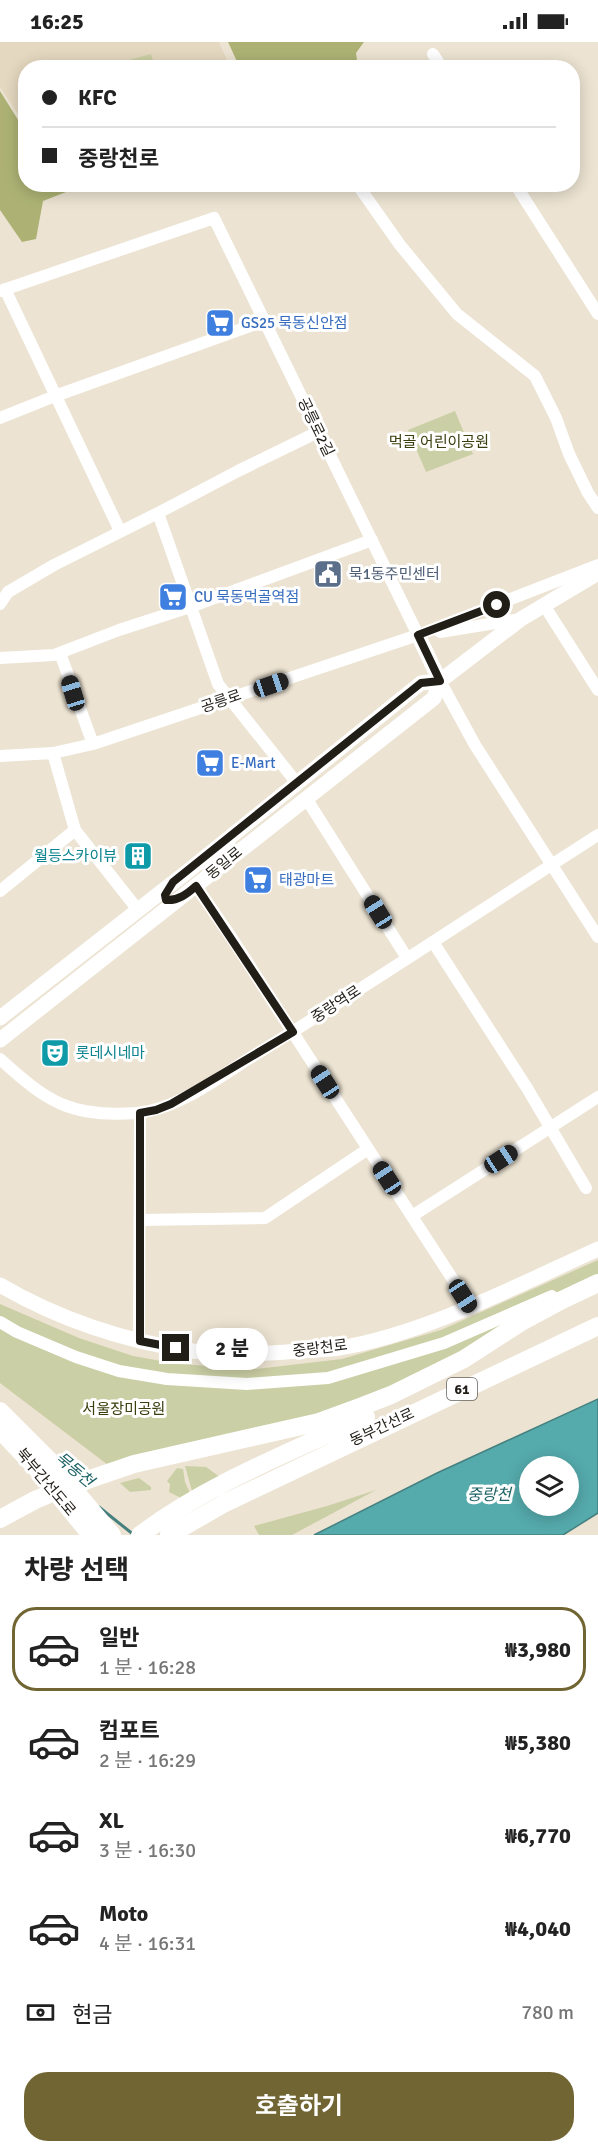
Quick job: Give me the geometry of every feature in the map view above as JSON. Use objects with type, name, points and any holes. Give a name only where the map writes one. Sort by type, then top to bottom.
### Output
[{"type":"highway","points":[[140,1535],[175,1510],[208,1492],[396,1402],[533,1316],[598,1283]]},
{"type":"highway","name":"동부간선로","points":[[169,1535],[225,1503],[598,1326]]},
{"type":"highway","points":[[0,1519],[35,1500],[134,1464],[264,1436],[336,1416],[392,1395],[464,1359]]},
{"type":"highway","name":"북부간선도로","points":[[0,1411],[49,1460],[112,1535]]},
{"type":"highway","name":"북부간선도로","points":[[0,1430],[37,1469],[91,1535]]},
{"type":"highway","points":[[0,1505],[35,1500]]},
{"type":"main road","name":"동일로","points":[[0,1018],[421,683],[440,681],[521,620],[598,573]]},
{"type":"main road","points":[[418,635],[440,681]]},
{"type":"main road","name":"동일로","points":[[0,1040],[434,698],[440,681]]},
{"type":"main road","points":[[395,704],[409,702],[412,707],[406,720]]},
{"type":"main road","points":[[173,882],[165,895],[166,900],[190,891]]},
{"type":"main road","points":[[123,922],[137,916],[140,919],[142,924],[133,936]]},
{"type":"main road","points":[[24,999],[18,1012],[20,1016],[35,1013]]},
{"type":"main road","name":"중랑천로","points":[[0,1285],[87,1325],[140,1341],[194,1352],[255,1354],[339,1348],[388,1335],[470,1306],[598,1249]]},
{"type":"street","points":[[433,54],[437,60]]},
{"type":"street","points":[[363,192],[400,245],[457,314],[535,376],[556,418],[569,454],[598,508]]},
{"type":"street","points":[[520,192],[598,314]]},
{"type":"street","name":"공릉로2길","points":[[2,290],[214,218],[418,635]]},
{"type":"street","points":[[2,290],[120,531]]},
{"type":"street","points":[[0,418],[264,321]]},
{"type":"street","points":[[0,604],[8,592],[54,565],[318,432]]},
{"type":"street","points":[[158,513],[218,684],[296,782]]},
{"type":"street","points":[[0,657],[54,655],[372,540]]},
{"type":"street","name":"공릉로","points":[[0,756],[53,753],[93,744],[418,635],[598,565]]},
{"type":"street","points":[[544,605],[598,690]]},
{"type":"street","name":"공릉로","points":[[418,635],[521,620]]},
{"type":"street","points":[[60,653],[93,744]]},
{"type":"street","points":[[440,681],[475,745],[598,937]]},
{"type":"street","points":[[53,753],[75,830],[138,910]]},
{"type":"street","points":[[306,798],[407,958]]},
{"type":"street","points":[[0,891],[75,830]]},
{"type":"street","name":"중랑역로","points":[[0,1059],[59,1105],[100,1114],[140,1113],[156,1110],[171,1104],[293,1032],[598,835]]},
{"type":"street","points":[[190,891],[293,1032],[470,1306]]},
{"type":"street","points":[[433,942],[527,1088],[586,1188]]},
{"type":"street","points":[[412,1216],[598,1097]]},
{"type":"street","points":[[140,1113],[140,1341]]},
{"type":"street","points":[[140,1220],[265,1218],[368,1149]]},
{"type":"street","points":[[0,1322],[17,1332],[76,1357],[127,1373],[167,1379],[247,1384],[328,1378],[446,1342],[598,1275]]},
{"type":"shaded area","points":[[0,42],[219,42],[227,60],[18,60],[18,114],[0,87]]},
{"type":"green space","points":[[228,42],[364,42],[356,53],[357,60],[236,60]]},
{"type":"green space","points":[[151,54],[153,60],[129,60]]},
{"type":"green space","points":[[0,91],[18,120],[18,192],[66,192],[43,201],[36,239],[22,242],[0,210]]},
{"type":"green space","name":"먹골 어린이공원","points":[[455,411],[473,454],[426,472],[408,430]]},
{"type":"green space","name":"서울장미공원","points":[[598,1260],[598,1278],[446,1360],[357,1404],[112,1468],[0,1383],[0,1304],[79,1338],[133,1356],[178,1364],[256,1369],[342,1359],[441,1330]]},
{"type":"green space","points":[[185,1466],[206,1467],[220,1477],[192,1491]]},
{"type":"green space","points":[[177,1468],[183,1469],[190,1493],[181,1498],[169,1492],[170,1484],[167,1481]]},
{"type":"green space","points":[[139,1478],[151,1487],[151,1490],[130,1492],[120,1483]]},
{"type":"green space","points":[[376,1490],[292,1535],[259,1535],[254,1526],[327,1506]]},
{"type":"water","name":"중랑천","points":[[598,1399],[598,1513],[563,1535],[314,1535],[437,1473]]},
{"type":"waterway","name":"묵동천","points":[[99,1507],[134,1535]]},
{"type":"place","name":"GS25 묵동신안점","points":[[220,323]]},
{"type":"place","name":"묵1동주민센터","points":[[328,574]]},
{"type":"place","name":"CU 묵동먹골역점","points":[[173,597]]},
{"type":"place","name":"E-Mart","points":[[210,763]]},
{"type":"place","name":"월등스카이뷰","points":[[138,856]]},
{"type":"place","name":"태광마트","points":[[258,880]]},
{"type":"place","name":"롯데시네마","points":[[55,1053]]},
{"type":"route","points":[[176,1348],[140,1341],[140,1113],[171,1104],[293,1032],[196,886],[184,896],[166,900],[165,895],[173,882],[421,683],[440,681],[418,635],[497,605]]}]
